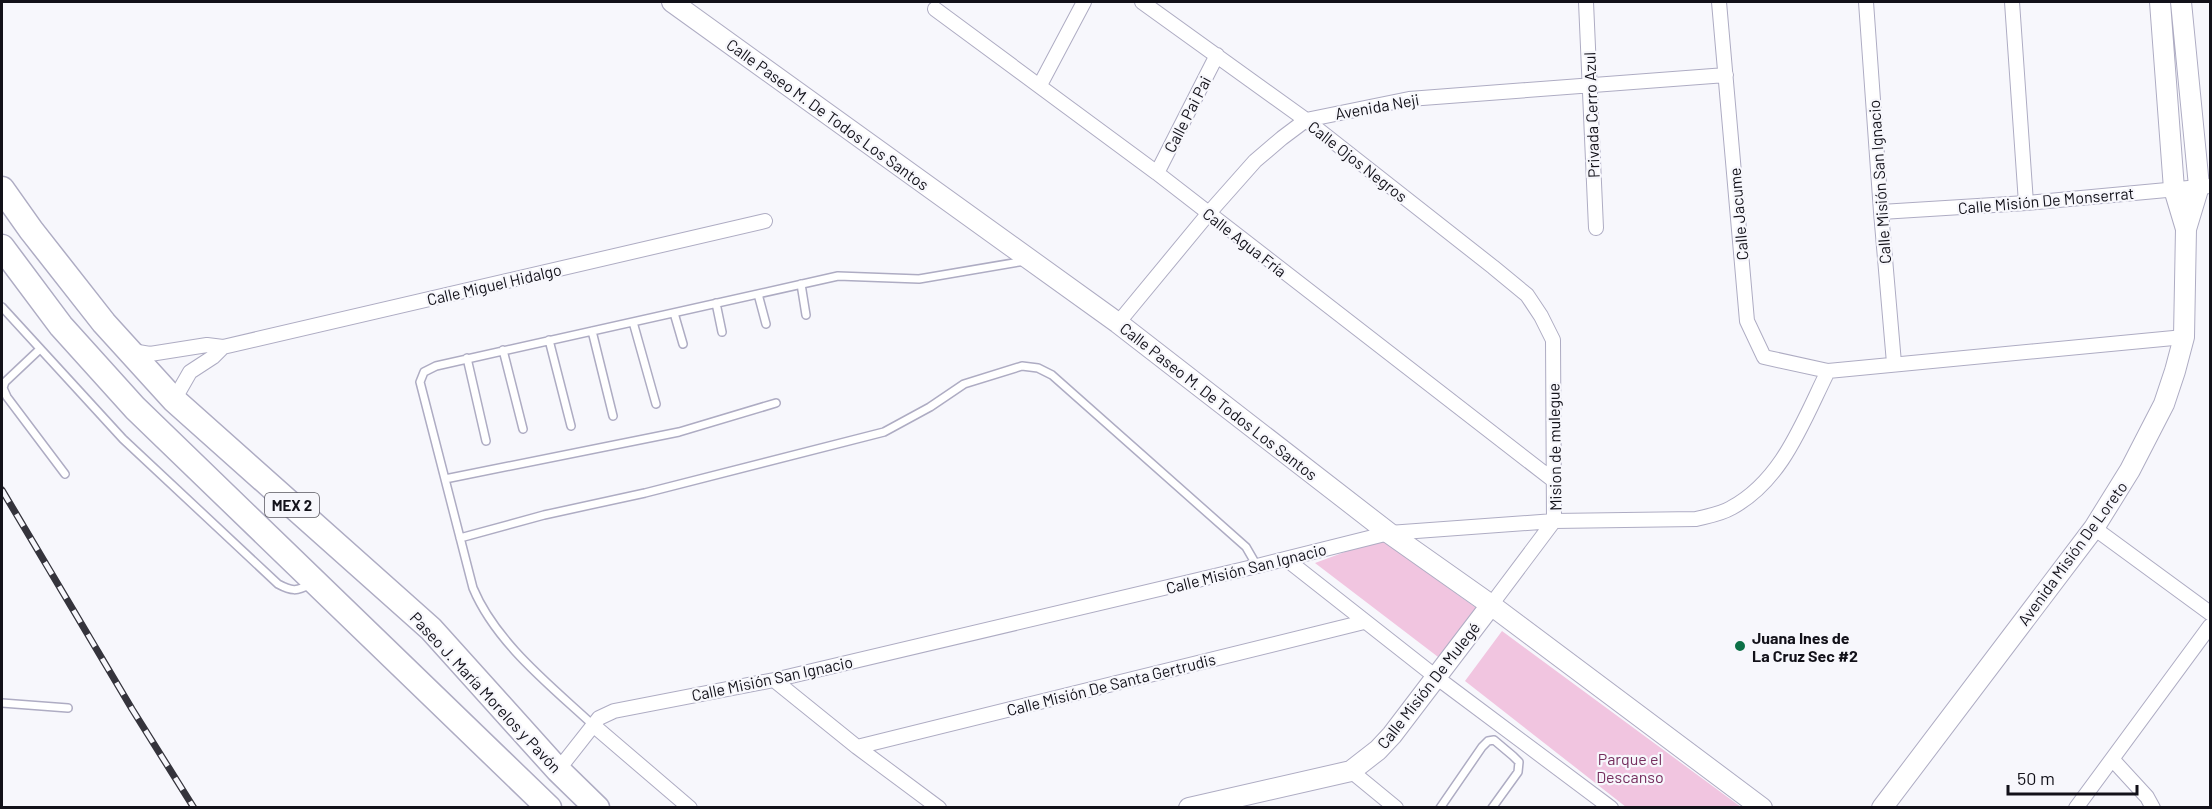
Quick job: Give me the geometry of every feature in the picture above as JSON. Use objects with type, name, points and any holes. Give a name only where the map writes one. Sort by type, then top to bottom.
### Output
[{"type":"highway","name":"Paseo J. María Morelos y Pavón","points":[[2,189],[104,323],[174,400],[431,629],[558,770],[597,807]]},
{"type":"highway","name":"Paseo J. María Morelos y Pavón","points":[[2,247],[61,326],[111,383],[549,807]]},
{"type":"main road","name":"Calle Paseo M. De Todos Los Santos","points":[[672,2],[1118,323],[1389,533],[1491,605],[1762,807]]},
{"type":"main road","points":[[2160,2],[2174,189],[2186,229]]},
{"type":"main road","points":[[2181,2],[2205,186],[2186,229]]},
{"type":"main road","name":"Avenida Misión De Loreto","points":[[1882,807],[2094,528],[2130,470],[2164,404],[2184,338],[2186,229]]},
{"type":"main road","name":"Calle Misión De Mulegé","points":[[1189,807],[1351,771],[1378,750],[1392,735],[1491,605]]},
{"type":"street","points":[[1040,85],[1084,2]]},
{"type":"street","name":"Calle Ojos Negros","points":[[1142,2],[1306,120],[1527,296],[1541,316],[1553,340]]},
{"type":"street","name":"Privada Cerro Azul","points":[[1586,2],[1596,228]]},
{"type":"street","name":"Calle Jacume","points":[[1719,2],[1747,321],[1764,357],[1828,370]]},
{"type":"street","name":"Calle Misión San Ignacio","points":[[1866,2],[1894,363]]},
{"type":"street","points":[[2012,2],[2026,203]]},
{"type":"street","name":"Calle Agua Fría","points":[[935,9],[1157,173],[1553,480]]},
{"type":"street","name":"Calle Pai Pai","points":[[1157,173],[1217,55]]},
{"type":"street","name":"Avenida Neji","points":[[1118,323],[1208,213],[1255,161],[1306,120],[1409,99],[1726,75]]},
{"type":"street","name":"Calle Misión De Monserrat","points":[[1881,212],[2026,203],[2205,186]]},
{"type":"street","name":"Calle Miguel Hidalgo","points":[[130,351],[161,354],[207,345],[223,347],[765,221]]},
{"type":"street","points":[[1828,370],[2184,338]]},
{"type":"street","name":"Mision de mulegue","points":[[1491,605],[1554,521],[1553,340]]},
{"type":"street","name":"Calle Miguel Hidalgo","points":[[174,400],[190,372],[213,357],[223,347]]},
{"type":"street","name":"Calle Misión San Ignacio","points":[[558,770],[599,718],[614,711],[774,680],[1286,560],[1389,533],[1554,521],[1696,519],[1731,509],[1760,488],[1788,452],[1828,370]]},
{"type":"street","points":[[2094,528],[2211,614]]},
{"type":"street","points":[[1286,560],[1436,677],[1611,807]]},
{"type":"street","name":"Calle Misión De Santa Gertrudis","points":[[857,747],[1364,622]]},
{"type":"street","points":[[2076,807],[2211,626]]},
{"type":"street","points":[[774,680],[857,747],[939,807]]},
{"type":"street","points":[[593,725],[690,807]]},
{"type":"street","points":[[2113,760],[2147,797],[2153,807]]},
{"type":"street","points":[[1351,771],[1396,807]]},
{"type":"lane","points":[[593,725],[548,684],[495,629],[482,608],[473,588],[420,382],[424,372],[436,366],[467,358],[838,276],[919,279],[1031,260]]},
{"type":"lane","points":[[801,285],[806,315]]},
{"type":"lane","points":[[758,294],[766,324]]},
{"type":"lane","points":[[716,303],[722,332]]},
{"type":"lane","points":[[2,307],[123,439],[278,584],[291,591],[300,590],[315,581]]},
{"type":"lane","points":[[674,313],[683,344]]},
{"type":"lane","points":[[633,322],[656,404]]},
{"type":"lane","points":[[592,331],[613,416]]},
{"type":"lane","points":[[549,340],[571,426]]},
{"type":"lane","points":[[40,349],[5,382],[3,388],[7,397],[65,474]]},
{"type":"lane","points":[[503,350],[524,429]]},
{"type":"lane","points":[[467,358],[486,441]]},
{"type":"lane","points":[[460,538],[544,515],[645,494],[884,432],[930,407],[964,384],[1022,366],[1038,368],[1052,375],[1246,547],[1257,566]]},
{"type":"lane","points":[[445,479],[679,432],[776,403]]},
{"type":"lane","points":[[2,703],[68,708]]},
{"type":"lane","points":[[1440,807],[1482,747],[1488,741],[1494,740],[1519,762],[1518,772],[1492,807]]},
{"type":"green space","points":[[1380,539],[1486,615],[1446,663],[1315,563]]},
{"type":"green space","name":"Parque el Descanso","points":[[1502,631],[1741,807],[1626,807],[1465,681]]},
{"type":"railway","points":[[2,490],[132,709],[194,808]]},
{"type":"place","name":"Juana Ines de La Cruz Sec #2","points":[[1740,646]]}]
